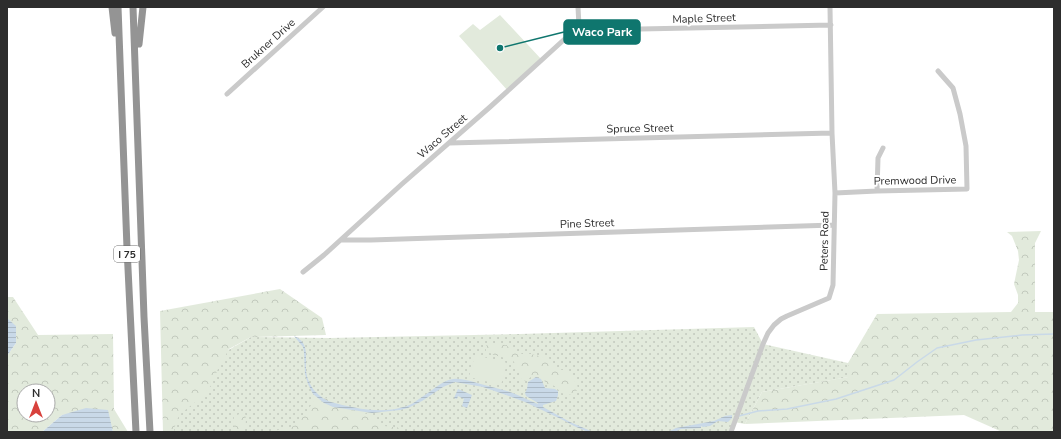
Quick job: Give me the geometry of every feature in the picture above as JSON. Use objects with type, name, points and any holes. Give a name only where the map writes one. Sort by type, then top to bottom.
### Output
[{"type":"highway","points":[[112,7],[120,75]]},
{"type":"highway","name":"I 75","points":[[118,7],[127,255],[136,432]]},
{"type":"highway","name":"I 75","points":[[133,7],[144,317],[150,432]]},
{"type":"highway","points":[[136,75],[143,7]]},
{"type":"street","name":"Brukner Drive","points":[[226,94],[323,7]]},
{"type":"street","points":[[578,7],[579,26]]},
{"type":"street","name":"Peters Road","points":[[731,432],[768,333],[781,319],[829,298],[833,285],[835,193],[832,133],[830,7]]},
{"type":"street","name":"Maple Street","points":[[579,26],[591,30],[831,25]]},
{"type":"street","name":"Waco Street","points":[[302,272],[341,240],[579,26]]},
{"type":"street","name":"Premwood Drive","points":[[835,193],[967,189],[966,146],[960,114],[953,88],[938,71]]},
{"type":"street","name":"Spruce Street","points":[[449,143],[832,133]]},
{"type":"street","points":[[877,191],[878,158],[883,148]]},
{"type":"street","name":"Pine Street","points":[[341,240],[834,225]]},
{"type":"green space","points":[[500,15],[542,60],[508,91],[459,36],[473,24],[480,30]]},
{"type":"green space","points":[[1041,231],[1035,243],[1035,312],[1054,312],[1054,432],[1000,432],[964,415],[745,424],[762,392],[848,377],[848,363],[877,314],[1011,312],[1018,303],[1018,295],[1014,284],[1019,260],[1018,251],[1012,236],[1007,232]]},
{"type":"green space","points":[[280,289],[322,318],[326,335],[251,337],[229,349],[212,384],[203,396],[179,415],[174,429],[175,432],[163,432],[160,311]]},
{"type":"green space","points":[[7,297],[13,297],[38,335],[113,334],[114,409],[128,432],[113,432],[107,410],[62,415],[56,420],[56,383],[16,383],[16,423],[53,423],[42,432],[7,432],[7,356],[16,343],[16,327],[7,318]]},
{"type":"green space","points":[[754,327],[763,344],[848,363],[849,377],[762,392],[745,424],[734,422],[731,432],[171,432],[192,371],[251,337],[329,338]]},
{"type":"green space","points":[[487,344],[503,344],[522,354],[531,354],[550,359],[552,367],[558,370],[565,370],[577,384],[578,389],[572,395],[561,393],[554,386],[549,384],[547,385],[538,375],[524,381],[519,377],[519,372],[513,360],[494,355],[486,351]]},
{"type":"green space","points":[[475,355],[507,363],[501,385],[469,377]]},
{"type":"green space","points":[[320,394],[347,409],[371,415],[379,424],[402,428],[403,432],[270,432],[294,426],[307,412],[315,398]]},
{"type":"green space","points":[[244,411],[246,422],[244,432],[233,432],[234,417]]},
{"type":"water","points":[[7,318],[16,326],[16,343],[7,356]]},
{"type":"water","points":[[294,336],[305,346],[308,380],[321,397],[331,402],[376,410],[394,409],[411,404],[449,380],[462,379],[507,391],[538,404],[526,396],[525,393],[528,382],[536,377],[541,379],[545,388],[555,389],[558,391],[556,401],[543,405],[543,407],[570,422],[593,432],[588,432],[525,402],[506,395],[483,387],[455,382],[443,387],[422,401],[400,410],[372,413],[333,407],[324,403],[313,394],[305,374],[303,347]]},
{"type":"water","points":[[458,389],[472,395],[467,408],[462,406],[464,399],[458,396],[457,399],[454,398]]},
{"type":"water","points":[[86,408],[108,410],[113,432],[42,432],[53,423],[56,423],[56,420],[62,415]]},
{"type":"water","points":[[732,415],[732,418],[728,422],[718,421],[710,426],[701,426],[701,428],[681,429],[674,432],[668,432],[676,428],[714,421],[725,416]]},
{"type":"waterway","points":[[739,416],[758,411],[787,409],[836,399],[894,380],[937,348],[976,340],[1022,335],[1054,334]]},
{"type":"place","name":"Waco Park","points":[[500,48]]}]
